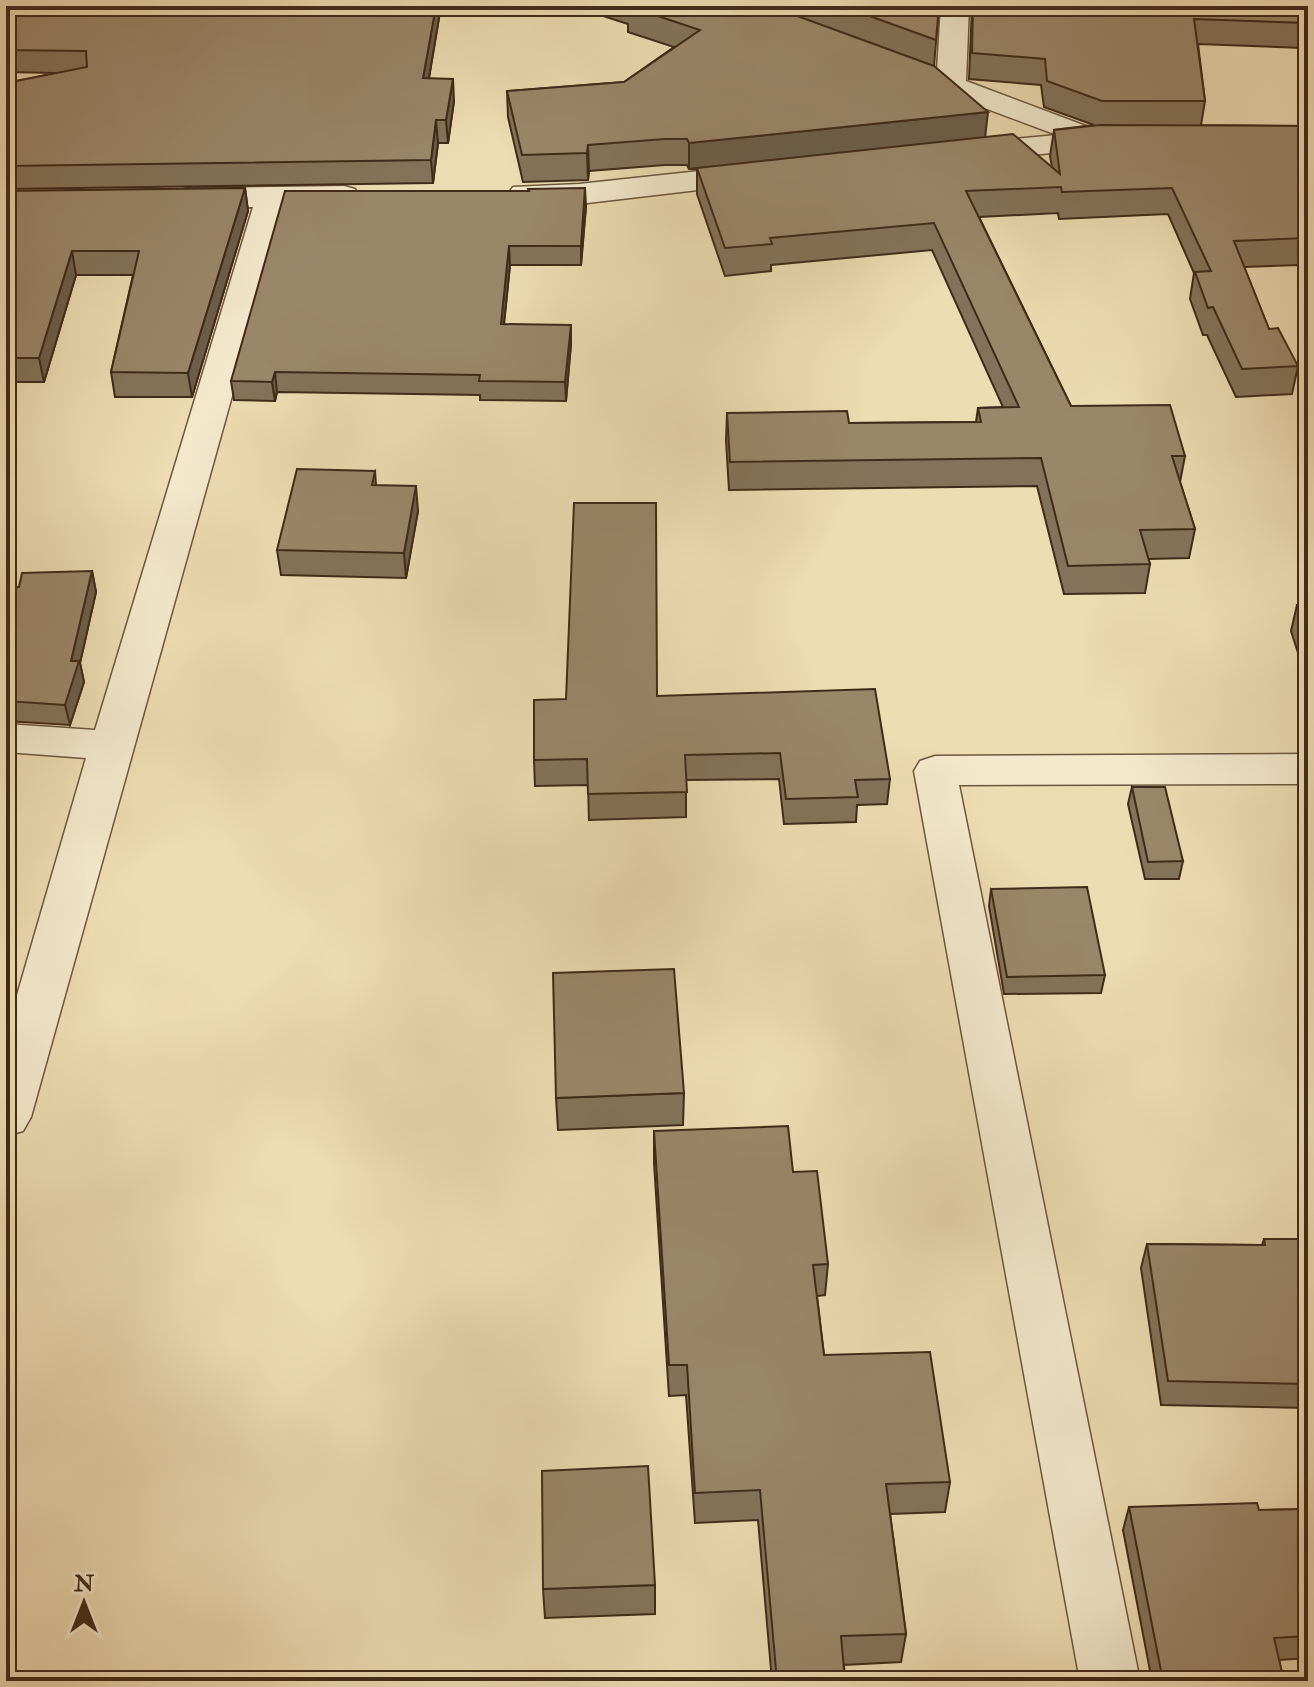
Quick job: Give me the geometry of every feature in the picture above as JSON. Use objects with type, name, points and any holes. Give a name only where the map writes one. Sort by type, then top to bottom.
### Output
[{"type":"street","points":[[951,85],[955,6]]},
{"type":"street","points":[[878,59],[1096,139]]},
{"type":"street","points":[[939,156],[1096,139],[1141,139]]},
{"type":"street","points":[[487,195],[579,194],[783,172]]},
{"type":"street","points":[[163,198],[380,195]]},
{"type":"street","points":[[6,1117],[272,196]]},
{"type":"street","points":[[6,738],[111,745]]},
{"type":"street","points":[[1110,1681],[935,771],[1308,769]]},
{"type":"building","points":[[6,6],[366,10],[367,6],[436,6],[423,78],[453,79],[446,120],[436,120],[431,160],[6,166],[6,83],[87,67],[86,51],[6,50]]},
{"type":"building","points":[[628,6],[770,6],[934,66],[988,112],[689,143],[687,139],[665,139],[588,145],[587,153],[522,155],[507,91],[624,82],[700,30]]},
{"type":"building","points":[[842,6],[939,6],[936,40]]},
{"type":"building","points":[[973,6],[1308,6],[1308,23],[1194,19],[1205,101],[1102,101],[1047,81],[1045,59],[972,53]]},
{"type":"building","points":[[1100,125],[1308,126],[1308,244],[1305,238],[1234,241],[1269,329],[1278,328],[1298,366],[1242,369],[1213,307],[1208,308],[1195,272],[1211,271],[1172,188],[1062,192],[1061,187],[966,191],[1071,406],[1170,405],[1185,456],[1172,456],[1195,529],[1140,530],[1150,564],[1068,566],[1041,458],[730,462],[727,413],[847,411],[849,423],[981,422],[978,408],[1019,407],[934,223],[770,238],[772,244],[725,248],[697,168],[1013,134],[1060,174],[1054,130]]},
{"type":"building","points":[[245,188],[188,373],[111,372],[139,251],[72,251],[39,358],[6,358],[6,191]]},
{"type":"building","points":[[585,188],[581,246],[509,246],[501,324],[571,325],[565,382],[479,381],[480,375],[275,372],[272,382],[231,381],[285,191],[529,191]]},
{"type":"building","points":[[297,469],[375,471],[372,485],[416,486],[404,553],[277,550]]},
{"type":"building","points":[[574,503],[656,503],[657,696],[875,689],[890,779],[855,780],[858,797],[786,799],[780,753],[685,755],[687,792],[588,794],[587,759],[534,760],[534,700],[566,699]]},
{"type":"building","points":[[92,571],[71,661],[79,661],[65,705],[6,701],[6,588],[19,587],[22,573]]},
{"type":"building","points":[[1297,605],[1308,605],[1308,639]]},
{"type":"building","points":[[1132,787],[1165,787],[1183,861],[1148,862]]},
{"type":"building","points":[[1087,887],[1105,975],[1007,977],[991,889]]},
{"type":"building","points":[[674,969],[684,1093],[556,1098],[553,973]]},
{"type":"building","points":[[788,1126],[793,1172],[817,1171],[828,1264],[813,1265],[824,1355],[930,1352],[950,1482],[886,1484],[906,1634],[841,1636],[845,1681],[777,1681],[760,1490],[695,1493],[687,1365],[669,1365],[654,1131]]},
{"type":"building","points":[[1264,1239],[1308,1239],[1308,1384],[1168,1381],[1147,1244],[1265,1245]]},
{"type":"building","points":[[648,1466],[655,1585],[543,1589],[542,1471]]},
{"type":"building","points":[[1257,1503],[1259,1510],[1308,1509],[1308,1636],[1274,1638],[1284,1681],[1163,1681],[1129,1507]]}]
